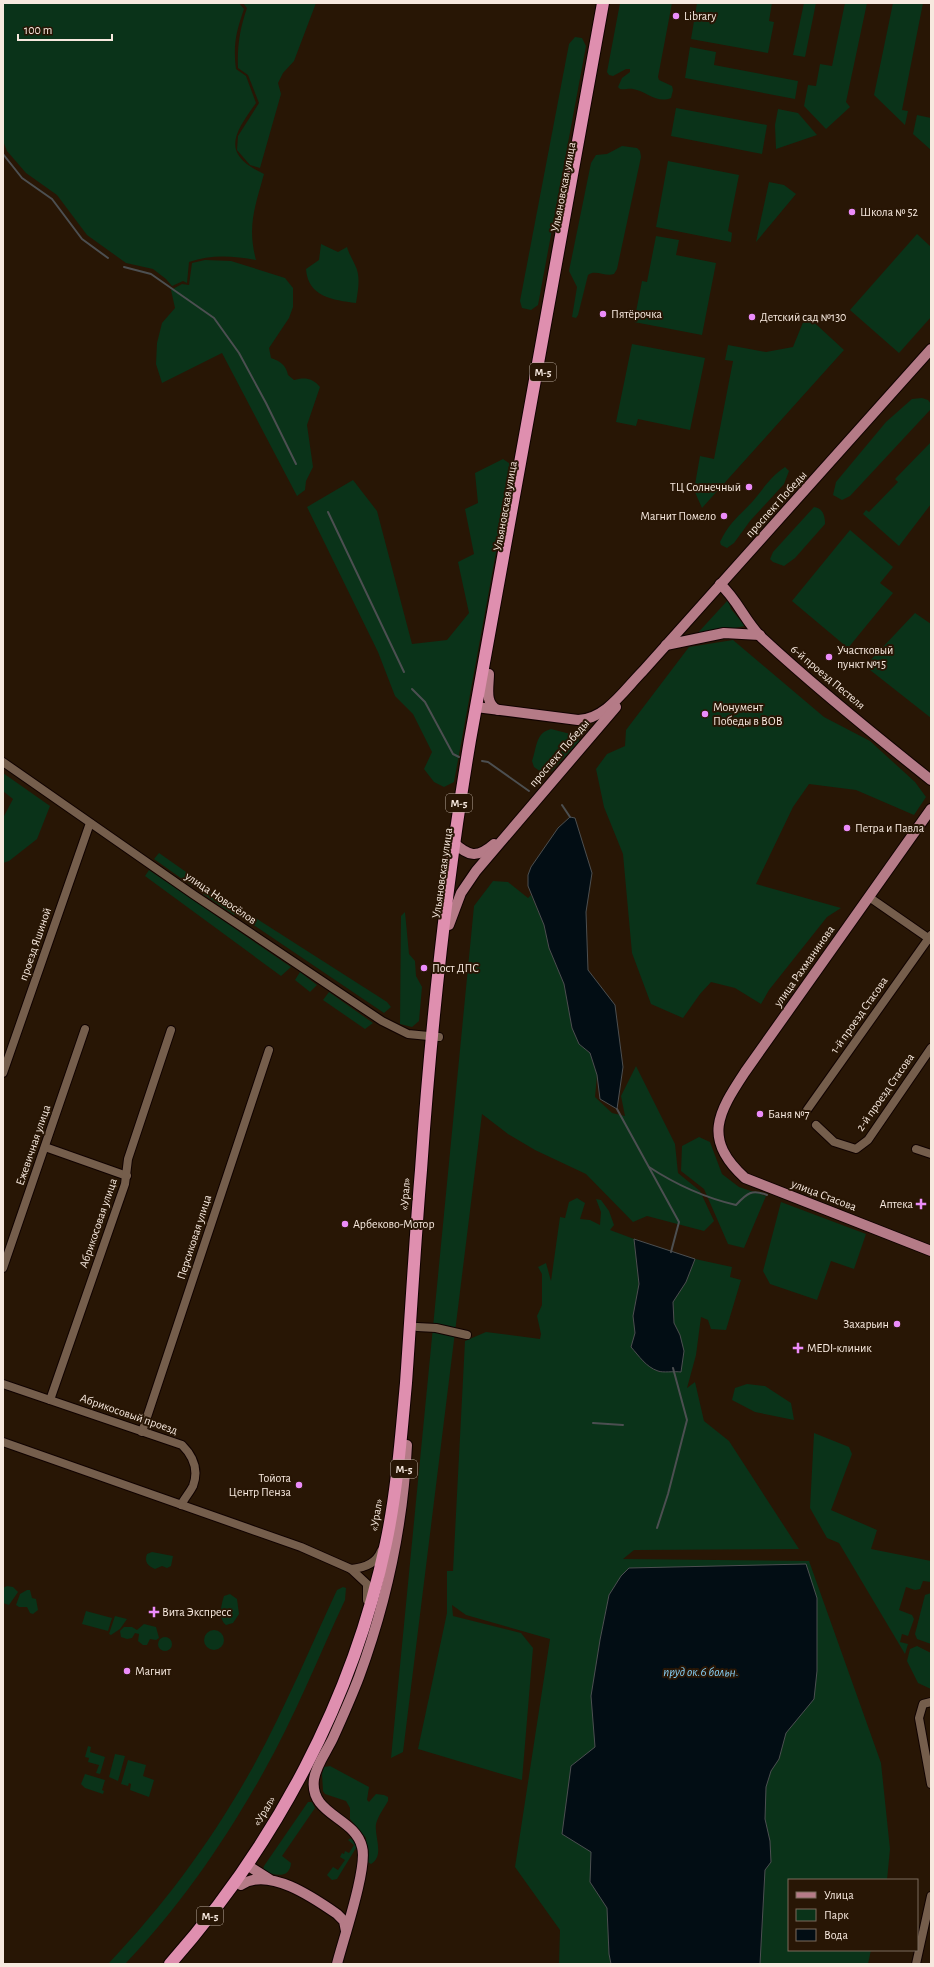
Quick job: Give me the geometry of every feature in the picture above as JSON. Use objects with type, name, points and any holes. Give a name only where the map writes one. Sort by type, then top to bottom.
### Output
[{"type":"highway","name":"Ульяновская улица","points":[[438,1015],[442,929],[479,708],[603,3]]},
{"type":"highway","name":"Ульяновская улица","points":[[479,708],[489,674],[610,3]]},
{"type":"highway","name":"Ульяновская улица","points":[[438,1015],[449,925],[456,845]]},
{"type":"highway","name":"«Урал»","points":[[170,1964],[249,1867],[282,1822],[313,1767],[342,1707],[375,1612],[392,1545],[407,1445],[417,1327],[422,1234],[438,1015]]},
{"type":"highway","name":"«Урал»","points":[[178,1964],[241,1885],[249,1867],[307,1764],[335,1705],[359,1641],[378,1579],[388,1528],[401,1444],[422,1147],[436,1037]]},
{"type":"main road","name":"проспект Победы","points":[[479,708],[569,719],[590,719],[602,713],[666,645],[931,349]]},
{"type":"main road","name":"6-й проезд Пестеля","points":[[720,584],[727,590],[749,624],[760,635],[815,684],[931,780]]},
{"type":"main road","points":[[666,645],[724,633],[760,635]]},
{"type":"main road","points":[[489,674],[489,702],[492,707],[498,710]]},
{"type":"main road","name":"проспект Победы","points":[[449,925],[457,903],[468,882],[511,828],[611,714],[639,674]]},
{"type":"main road","points":[[569,719],[583,724],[589,729],[590,735],[588,741]]},
{"type":"main road","name":"улица Рахманинова","points":[[720,1145],[719,1124],[726,1101],[931,810]]},
{"type":"main road","name":"проспект Победы","points":[[456,845],[470,854],[482,852],[511,828]]},
{"type":"main road","name":"улица Стасова","points":[[720,1145],[731,1165],[745,1178],[931,1251]]},
{"type":"main road","points":[[337,1964],[361,1874],[362,1846],[352,1830],[320,1804],[315,1794],[314,1781],[317,1769],[349,1702],[381,1608],[397,1546],[405,1489],[407,1445]]},
{"type":"main road","points":[[249,1867],[271,1880],[289,1886],[338,1914],[344,1921],[346,1931]]},
{"type":"main road","points":[[241,1885],[254,1879],[271,1880]]},
{"type":"street","name":"улица Новосёлов","points":[[3,762],[90,823],[382,1021],[403,1032],[436,1037]]},
{"type":"street","name":"проезд Яшиной","points":[[3,1074],[90,823]]},
{"type":"street","points":[[869,896],[930,937]]},
{"type":"street","name":"1-й проезд Стасова","points":[[807,1110],[930,937]]},
{"type":"street","name":"Ежевичная улица","points":[[3,1268],[85,1030]]},
{"type":"street","name":"Абрикосовая улица","points":[[50,1400],[127,1176],[128,1159],[171,1030]]},
{"type":"street","name":"2-й проезд Стасова","points":[[816,1125],[834,1142],[856,1149],[868,1140],[931,1048]]},
{"type":"street","name":"Персиковая улица","points":[[142,1432],[269,1050]]},
{"type":"street","points":[[45,1147],[127,1176]]},
{"type":"street","points":[[916,1148],[931,1154]]},
{"type":"street","points":[[417,1327],[436,1328],[467,1335]]},
{"type":"street","name":"Абрикосовый проезд","points":[[3,1384],[182,1445],[191,1453],[196,1475],[193,1487],[181,1505]]},
{"type":"street","points":[[3,1442],[301,1547],[351,1569],[363,1579],[368,1589],[359,1641]]},
{"type":"street","points":[[351,1569],[361,1568],[374,1562],[380,1554],[388,1528]]},
{"type":"street","points":[[931,1702],[923,1704],[919,1718],[931,1784]]},
{"type":"street","points":[[916,1964],[931,1896]]},
{"type":"green space","points":[[3,3],[239,3],[244,9],[236,39],[236,69],[246,76],[256,103],[237,134],[235,143],[241,159],[250,167],[264,174],[255,207],[252,227],[253,248],[256,260],[222,256],[198,259],[189,262],[187,283],[183,281],[172,286],[166,279],[153,269],[126,263],[87,235],[57,195],[26,173],[7,151],[3,141]]},
{"type":"green space","points":[[243,3],[316,3],[294,61],[283,73],[278,83],[281,94],[260,168],[250,165],[237,150],[238,136],[259,103],[248,75],[238,68],[238,52],[242,23],[247,8]]},
{"type":"green space","points":[[620,3],[672,3],[658,77],[659,80],[672,86],[673,90],[671,98],[661,99],[638,90],[620,89],[618,87],[622,78],[630,72],[630,69],[626,69],[613,76],[609,75],[607,72]]},
{"type":"green space","points":[[697,3],[772,3],[769,21],[774,22],[768,53],[691,39]]},
{"type":"green space","points":[[804,3],[816,3],[805,57],[793,55]]},
{"type":"green space","points":[[845,3],[867,3],[846,102],[850,107],[826,129],[804,106],[808,85],[816,86],[820,64],[832,66]]},
{"type":"green space","points":[[893,3],[923,3],[902,110],[908,111],[905,125],[874,95]]},
{"type":"green space","points":[[575,37],[582,38],[586,46],[538,305],[531,310],[522,308],[520,301],[569,44]]},
{"type":"green space","points":[[690,47],[716,52],[714,65],[798,81],[795,99],[685,78]]},
{"type":"green space","points":[[676,108],[767,125],[762,154],[671,136]]},
{"type":"green space","points":[[778,109],[798,113],[817,135],[776,149],[775,125]]},
{"type":"green space","points":[[917,115],[931,118],[931,150],[913,134]]},
{"type":"green space","points":[[622,146],[637,148],[640,151],[641,157],[617,269],[614,274],[611,275],[591,273],[588,275],[578,315],[576,318],[572,317],[577,287],[569,271],[591,163],[596,155],[607,154]]},
{"type":"green space","points":[[668,161],[739,175],[728,231],[732,233],[731,242],[656,227]]},
{"type":"green space","points":[[769,182],[784,185],[796,194],[756,242]]},
{"type":"green space","points":[[917,234],[931,247],[931,317],[899,353],[850,310]]},
{"type":"green space","points":[[656,236],[679,240],[676,255],[716,263],[702,335],[634,322],[642,281],[647,282]]},
{"type":"green space","points":[[321,244],[338,252],[347,247],[358,274],[358,294],[356,303],[323,295],[311,286],[306,269],[319,260]]},
{"type":"green space","points":[[205,260],[231,261],[285,278],[293,288],[293,307],[289,318],[269,348],[271,358],[282,364],[288,375],[294,380],[308,379],[320,387],[307,425],[313,467],[306,481],[305,490],[297,496],[222,353],[162,383],[156,364],[157,343],[162,323],[175,308],[171,290],[182,284],[189,285],[192,263]]},
{"type":"green space","points":[[806,315],[844,350],[702,508],[694,490],[700,456],[714,459],[733,361],[725,360],[728,345],[766,352],[793,347]]},
{"type":"green space","points":[[632,344],[705,358],[690,430],[638,419],[636,426],[616,422]]},
{"type":"green space","points":[[922,398],[928,400],[931,404],[930,410],[850,496],[842,500],[833,495],[836,482],[886,422],[912,399]]},
{"type":"green space","points":[[931,442],[931,504],[899,546],[863,514],[866,510],[869,512],[898,482],[895,479]]},
{"type":"green space","points":[[503,459],[512,465],[454,782],[444,787],[434,782],[424,769],[432,752],[413,714],[395,696],[378,652],[307,507],[353,480],[377,511],[412,644],[447,640],[469,613],[458,562],[474,554],[465,509],[478,503],[475,473]]},
{"type":"green space","points":[[785,467],[789,471],[784,484],[750,521],[734,543],[727,548],[721,545],[720,542],[723,535],[731,525],[771,479]]},
{"type":"green space","points":[[814,507],[820,509],[823,513],[825,524],[795,558],[784,566],[773,562],[770,559],[773,552]]},
{"type":"green space","points":[[850,530],[893,567],[880,583],[893,593],[848,648],[792,601]]},
{"type":"green space","points":[[728,600],[731,609],[745,626],[695,636]]},
{"type":"green space","points":[[915,613],[931,624],[931,718],[865,666]]},
{"type":"green space","points":[[733,640],[824,717],[870,741],[915,782],[926,797],[914,815],[856,790],[809,784],[793,807],[756,884],[841,908],[827,917],[769,990],[761,1004],[735,988],[711,982],[700,994],[683,1018],[651,1004],[632,953],[623,854],[604,807],[596,769],[607,754],[625,746],[626,730],[689,647]]},
{"type":"green space","points":[[551,729],[578,736],[579,741],[552,771],[544,774],[534,767],[532,761],[539,737]]},
{"type":"green space","points":[[3,773],[50,806],[37,839],[9,861],[3,863],[3,818],[13,799],[3,791]]},
{"type":"green space","points":[[159,853],[196,879],[192,886],[154,859]]},
{"type":"green space","points":[[149,870],[291,967],[281,976],[145,876]]},
{"type":"green space","points":[[493,881],[508,882],[528,898],[531,895],[544,925],[549,948],[564,984],[572,1028],[579,1044],[590,1053],[597,1075],[595,1097],[612,1113],[625,1116],[621,1096],[636,1066],[675,1144],[678,1173],[700,1191],[714,1221],[704,1231],[647,1216],[633,1222],[586,1174],[535,1150],[508,1134],[482,1114],[403,1752],[391,1758],[474,906]]},
{"type":"green space","points":[[207,890],[240,908],[234,915],[203,894]]},
{"type":"green space","points":[[405,912],[409,954],[415,961],[416,976],[422,987],[419,1021],[412,1027],[400,1024],[401,916]]},
{"type":"green space","points":[[250,917],[254,917],[387,1002],[391,1007],[384,1013],[252,924],[248,920]]},
{"type":"green space","points":[[300,972],[317,985],[310,992],[295,980]]},
{"type":"green space","points":[[329,992],[373,1023],[365,1029],[323,1000]]},
{"type":"green space","points":[[699,1137],[710,1142],[722,1174],[739,1187],[766,1196],[744,1248],[728,1244],[704,1189],[681,1171],[682,1146]]},
{"type":"green space","points":[[577,1198],[585,1203],[580,1219],[590,1220],[600,1225],[601,1212],[596,1199],[601,1200],[609,1211],[614,1225],[610,1230],[634,1239],[639,1284],[633,1316],[635,1333],[631,1347],[659,1372],[669,1370],[681,1372],[680,1335],[674,1323],[673,1302],[686,1282],[695,1259],[732,1267],[730,1277],[741,1280],[726,1330],[711,1329],[708,1320],[701,1317],[696,1355],[687,1388],[695,1382],[704,1421],[729,1441],[799,1549],[634,1550],[623,1559],[809,1561],[881,1763],[890,1849],[887,1879],[788,1879],[788,1951],[871,1951],[868,1964],[559,1964],[560,1930],[515,1867],[550,1639],[466,1615],[452,1605],[453,1616],[521,1633],[533,1648],[522,1780],[418,1749],[447,1613],[447,1571],[453,1571],[465,1341],[486,1332],[540,1339],[541,1334],[537,1316],[542,1305],[542,1274],[538,1267],[546,1263],[551,1281],[560,1217],[565,1218],[569,1202]]},
{"type":"green space","points":[[781,1202],[866,1234],[854,1269],[831,1261],[817,1300],[770,1284],[763,1271]]},
{"type":"green space","points":[[747,1384],[765,1386],[791,1403],[794,1420],[755,1412],[732,1400],[735,1388]]},
{"type":"green space","points":[[814,1433],[849,1447],[852,1454],[831,1510],[877,1530],[871,1549],[931,1561],[931,1582],[923,1581],[920,1589],[915,1590],[906,1587],[899,1610],[912,1615],[914,1619],[908,1636],[902,1634],[900,1642],[908,1644],[905,1654],[839,1543],[827,1538],[810,1508]]},
{"type":"green space","points":[[152,1552],[173,1556],[171,1566],[167,1568],[162,1566],[155,1569],[150,1567],[146,1561],[146,1557],[147,1554]]},
{"type":"green space","points":[[7,1586],[13,1587],[18,1592],[9,1605],[3,1603],[3,1588]]},
{"type":"green space","points":[[343,1587],[346,1588],[345,1600],[295,1709],[263,1773],[233,1824],[200,1873],[145,1943],[125,1964],[108,1964],[150,1918],[169,1894],[222,1819],[254,1765],[287,1700],[337,1590]]},
{"type":"green space","points":[[30,1590],[32,1598],[36,1599],[38,1610],[33,1614],[30,1613],[27,1607],[19,1607],[16,1605],[20,1594]]},
{"type":"green space","points":[[931,1593],[931,1644],[917,1639],[915,1634],[925,1595]]},
{"type":"green space","points":[[230,1594],[237,1599],[239,1614],[233,1623],[226,1625],[221,1616],[221,1608],[224,1596]]},
{"type":"green space","points":[[86,1611],[112,1618],[108,1631],[82,1624]]},
{"type":"green space","points":[[115,1616],[127,1619],[120,1629],[111,1635],[109,1634]]},
{"type":"green space","points":[[144,1624],[156,1627],[159,1638],[156,1640],[150,1639],[147,1645],[143,1645],[138,1641],[139,1634],[135,1633],[132,1638],[127,1639],[121,1637],[120,1631],[124,1627],[132,1627],[137,1630]]},
{"type":"green space","points":[[214,1630],[221,1633],[224,1640],[221,1647],[214,1650],[207,1647],[204,1640],[207,1633]]},
{"type":"green space","points":[[162,1637],[168,1637],[172,1641],[172,1647],[168,1651],[162,1651],[158,1647],[158,1641]]},
{"type":"green space","points":[[917,1646],[931,1653],[931,1689],[918,1683],[907,1661],[910,1649]]},
{"type":"green space","points":[[88,1746],[91,1747],[90,1752],[105,1757],[100,1774],[96,1773],[99,1765],[88,1762],[89,1758],[85,1757]]},
{"type":"green space","points":[[115,1754],[125,1756],[118,1781],[109,1777]]},
{"type":"green space","points":[[128,1760],[146,1765],[143,1776],[154,1780],[149,1797],[130,1790],[131,1784],[129,1783],[128,1786],[121,1784]]},
{"type":"green space","points":[[330,1766],[369,1787],[367,1800],[369,1802],[376,1794],[388,1797],[388,1801],[376,1824],[378,1851],[375,1860],[371,1864],[366,1861],[366,1838],[350,1819],[350,1808],[346,1801],[325,1794],[323,1791],[322,1774],[324,1767]]},
{"type":"green space","points":[[85,1774],[105,1780],[102,1790],[104,1791],[103,1794],[85,1788],[81,1784]]},
{"type":"green space","points":[[308,1802],[312,1802],[315,1808],[282,1856],[291,1863],[288,1872],[281,1875],[276,1875],[263,1870],[264,1866]]},
{"type":"green space","points":[[351,1838],[356,1844],[356,1848],[337,1879],[332,1880],[327,1875],[333,1867],[338,1870],[345,1860],[340,1857],[345,1851],[349,1853],[354,1845],[348,1840]]},
{"type":"water","points":[[570,817],[575,818],[592,873],[586,912],[588,970],[615,1005],[623,1067],[617,1109],[600,1099],[597,1075],[590,1053],[579,1044],[572,1028],[564,984],[549,948],[544,925],[528,886],[528,875],[531,867],[558,828]]},
{"type":"water","points":[[634,1239],[695,1259],[686,1282],[673,1302],[674,1323],[680,1335],[684,1351],[681,1372],[663,1372],[650,1367],[631,1347],[635,1333],[633,1316],[639,1284]]},
{"type":"water","name":"пруд ок.6 больн.","points":[[806,1564],[817,1598],[817,1671],[814,1699],[786,1733],[779,1759],[771,1771],[766,1787],[765,1819],[770,1841],[771,1862],[765,1870],[760,1964],[611,1964],[609,1954],[607,1908],[590,1882],[591,1852],[562,1834],[571,1766],[595,1747],[591,1696],[609,1595],[621,1576],[629,1568]]},
{"type":"waterway","points":[[3,154],[22,178],[52,199],[82,239],[108,258]]},
{"type":"waterway","points":[[124,267],[151,274],[214,318],[239,353],[296,464]]},
{"type":"waterway","points":[[328,512],[404,672]]},
{"type":"waterway","points":[[412,689],[425,702],[453,754],[459,757]]},
{"type":"waterway","points":[[482,761],[488,762],[529,791]]},
{"type":"waterway","points":[[562,805],[570,817]]},
{"type":"waterway","points":[[617,1109],[679,1222],[671,1252]]},
{"type":"waterway","points":[[649,1167],[691,1190],[736,1205],[750,1193],[757,1192],[767,1195]]},
{"type":"waterway","points":[[657,1528],[668,1494],[687,1420],[673,1368]]},
{"type":"waterway","points":[[593,1423],[623,1425]]},
{"type":"place","name":"Library","points":[[676,16]]},
{"type":"place","name":"Школа № 52","points":[[852,212]]},
{"type":"place","name":"Пятёрочка","points":[[603,314]]},
{"type":"place","name":"Детский сад №130","points":[[752,317]]},
{"type":"place","name":"ТЦ Солнечный","points":[[749,487]]},
{"type":"place","name":"Магнит Помело","points":[[724,516]]},
{"type":"place","name":"Участковый пункт №15","points":[[829,657]]},
{"type":"place","name":"Монумент Победы в ВОВ","points":[[705,714]]},
{"type":"place","name":"Петра и Павла","points":[[847,828]]},
{"type":"place","name":"Пост ДПС","points":[[424,968]]},
{"type":"place","name":"Баня №7","points":[[760,1114]]},
{"type":"place","name":"Аптека","points":[[921,1204]]},
{"type":"place","name":"Арбеково-Мотор","points":[[345,1224]]},
{"type":"place","name":"Захарьин","points":[[897,1324]]},
{"type":"place","name":"MEDI-клиник","points":[[798,1348]]},
{"type":"place","name":"Тойота Центр Пенза","points":[[299,1485]]},
{"type":"place","name":"Вита Экспресс","points":[[154,1612]]},
{"type":"place","name":"Магнит","points":[[127,1671]]}]
